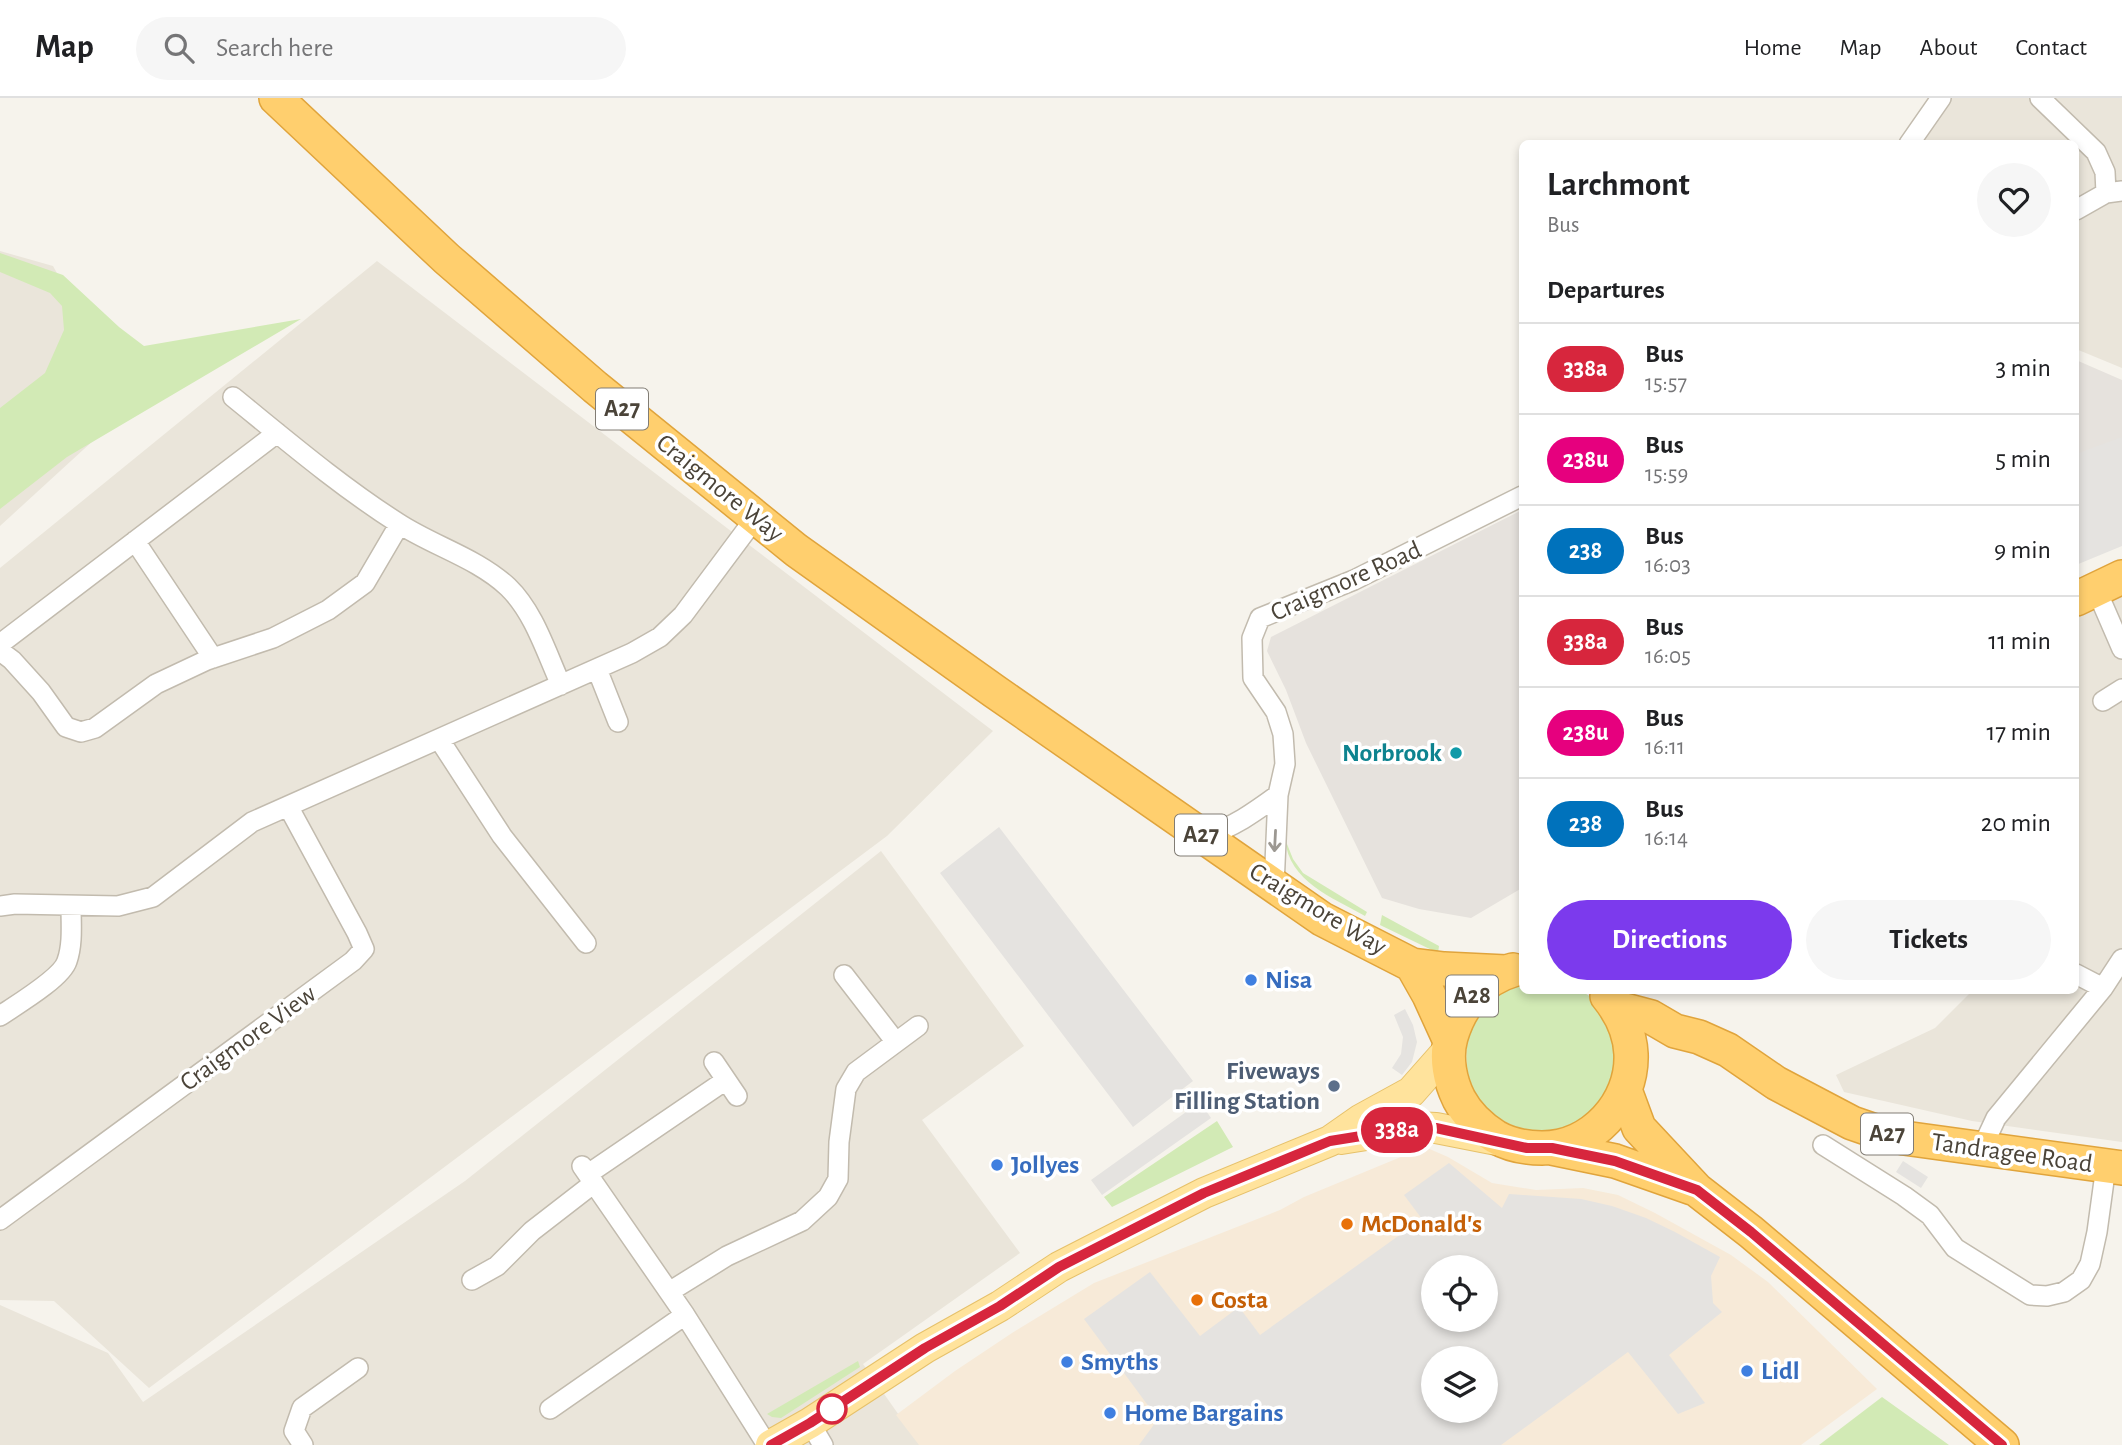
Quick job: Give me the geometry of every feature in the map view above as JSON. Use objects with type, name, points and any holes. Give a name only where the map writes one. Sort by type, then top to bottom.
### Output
[{"type":"highway","name":"Craigmore Way","points":[[276,98],[447,259],[595,387],[796,550],[1005,699],[1322,919],[1412,965],[1444,969],[1515,970]]},
{"type":"highway","name":"Craigmore Way","points":[[1412,965],[1429,995],[1449,1045]]},
{"type":"highway","name":"A28","points":[[1515,970],[1488,982],[1472,995],[1458,1017],[1449,1045],[1448,1065],[1454,1089],[1466,1111],[1483,1129],[1504,1141],[1527,1148],[1552,1148],[1571,1143],[1596,1128],[1616,1107],[1625,1090],[1631,1053],[1627,1030],[1606,995]]},
{"type":"highway","name":"Tandragee Road","points":[[1606,995],[1675,1031],[1699,1037],[1728,1050],[1776,1083],[1852,1123],[1878,1132],[1904,1138],[2114,1167]]},
{"type":"highway","points":[[1631,1053],[1656,1035],[1675,1031]]},
{"type":"highway","points":[[1625,1090],[1639,1128],[1697,1190],[1751,1232],[2002,1445]]},
{"type":"highway","points":[[1552,1148],[1615,1161],[1697,1190]]},
{"type":"main road","points":[[769,1445],[816,1434],[925,1348],[1000,1306],[1059,1267],[1204,1193],[1330,1141],[1360,1120],[1411,1092],[1449,1045]]},
{"type":"main road","points":[[1330,1141],[1417,1127],[1504,1141]]},
{"type":"street","points":[[1912,140],[1941,98]]},
{"type":"street","points":[[2040,98],[2096,152],[2114,192],[2079,209]]},
{"type":"street","points":[[233,397],[399,524],[487,571],[509,588],[532,619],[561,685]]},
{"type":"street","points":[[0,644],[277,433]]},
{"type":"street","name":"Craigmore Road","points":[[1274,886],[1278,795],[1284,764],[1283,734],[1276,712],[1253,678],[1252,638],[1260,618],[1354,580],[1519,498]]},
{"type":"street","points":[[0,906],[118,906],[153,897],[251,822],[597,669],[660,637],[683,615],[756,517]]},
{"type":"street","points":[[0,651],[12,660],[41,692],[66,727],[81,732],[95,728],[156,684],[214,658],[273,638],[328,610],[365,583],[399,524]]},
{"type":"street","points":[[135,541],[214,658]]},
{"type":"street","points":[[2098,589],[2122,649]]},
{"type":"street","points":[[597,669],[618,722]]},
{"type":"street","points":[[2103,701],[2122,689]]},
{"type":"street","points":[[439,739],[502,836],[586,943]]},
{"type":"street","points":[[1204,837],[1231,827],[1278,795]]},
{"type":"street","name":"Craigmore View","points":[[0,1220],[342,969],[364,950],[288,806]]},
{"type":"street","points":[[0,1016],[58,975],[67,963],[71,939],[71,907]]},
{"type":"street","points":[[1982,1148],[1996,1118],[2103,988],[2122,959]]},
{"type":"street","points":[[844,975],[895,1041]]},
{"type":"street","points":[[2079,976],[2103,988]]},
{"type":"street","points":[[669,1292],[727,1256],[802,1221],[828,1197],[838,1180],[839,1142],[846,1088],[856,1072],[918,1026]]},
{"type":"street","points":[[472,1280],[497,1266],[588,1174],[732,1088],[714,1062]]},
{"type":"street","points":[[1823,1144],[1930,1215],[1955,1248],[2030,1295],[2047,1296],[2064,1292],[2081,1280],[2090,1264],[2114,1167]]},
{"type":"street","points":[[588,1174],[685,1315],[769,1445]]},
{"type":"street","points":[[550,1409],[685,1315]]},
{"type":"street","points":[[303,1445],[294,1431],[302,1408],[358,1368]]},
{"type":"shaded area","points":[[1933,98],[2122,98],[2122,368],[2079,350],[2079,140],[1900,140]]},
{"type":"shaded area","points":[[0,251],[53,266],[131,406],[0,526]]},
{"type":"shaded area","points":[[377,261],[993,731],[887,836],[149,1388],[54,1301],[0,1300],[0,568]]},
{"type":"shaded area","points":[[2079,361],[2122,380],[2122,441],[2079,455]]},
{"type":"shaded area","points":[[2122,437],[2122,546],[2079,564],[2079,453]]},
{"type":"shaded area","points":[[1519,512],[1519,890],[1471,918],[1419,909],[1382,898],[1306,743],[1286,690],[1267,651],[1271,637]]},
{"type":"shaded area","points":[[2122,589],[2122,1142],[1972,1121],[1844,1092],[1836,1075],[1935,1028],[1969,994],[2079,994],[2079,615]]},
{"type":"shaded area","points":[[999,827],[1193,1081],[1133,1127],[940,873]]},
{"type":"shaded area","points":[[881,851],[1024,1046],[922,1120],[1020,1253],[863,1364],[920,1445],[0,1445],[0,1305],[108,1353],[143,1402],[465,1181]]},
{"type":"shaded area","points":[[1405,1009],[1417,1042],[1412,1062],[1402,1075],[1392,1068],[1401,1054],[1403,1037],[1394,1015]]},
{"type":"shaded area","points":[[1200,1102],[1211,1118],[1102,1195],[1091,1180]]},
{"type":"shaded area","points":[[1425,1147],[1492,1183],[1536,1190],[1583,1188],[1618,1195],[1731,1255],[1768,1282],[1877,1389],[1801,1445],[919,1445],[896,1415],[1012,1333],[1094,1283],[1280,1210],[1304,1197]]},
{"type":"shaded area","points":[[1903,1161],[1928,1177],[1921,1188],[1896,1172]]},
{"type":"shaded area","points":[[1449,1163],[1502,1208],[1509,1194],[1581,1199],[1646,1218],[1720,1257],[1711,1276],[1713,1303],[1722,1312],[1669,1355],[1705,1403],[1678,1414],[1628,1352],[1501,1445],[1139,1445],[1158,1419],[1084,1319],[1150,1272],[1200,1336],[1239,1307],[1260,1335],[1422,1219],[1404,1195]]},
{"type":"green space","points":[[0,253],[63,275],[119,327],[144,346],[301,319],[67,457],[0,509],[0,408],[45,373],[64,330],[62,306],[50,293],[0,272]]},
{"type":"green space","points":[[1285,839],[1293,859],[1303,873],[1367,912],[1365,916],[1326,895],[1303,877],[1288,854]]},
{"type":"green space","points":[[1382,915],[1439,946],[1438,953],[1380,925]]},
{"type":"green space","points":[[1519,984],[1519,994],[1586,994],[1603,1010],[1612,1022],[1616,1036],[1614,1078],[1611,1089],[1594,1113],[1571,1127],[1547,1132],[1521,1128],[1498,1118],[1480,1100],[1469,1076],[1469,1034],[1478,1013],[1501,993]]},
{"type":"green space","points":[[1217,1121],[1233,1147],[1112,1207],[1104,1197]]},
{"type":"green space","points":[[858,1361],[860,1367],[781,1418],[767,1414]]},
{"type":"green space","points":[[1882,1397],[1949,1445],[1819,1445]]},
{"type":"bus line","name":"338a","points":[[771,1445],[810,1423],[925,1348],[1000,1306],[1059,1267],[1204,1193],[1330,1141],[1417,1127],[1436,1128],[1527,1148],[1552,1148],[1615,1161],[1697,1190],[1751,1232],[2002,1445]]},
{"type":"place","name":"Norbrook","points":[[1456,753]]},
{"type":"place","name":"Nisa","points":[[1251,980]]},
{"type":"place","name":"Fiveways Filling Station","points":[[1334,1086]]},
{"type":"place","name":"Jollyes","points":[[997,1165]]},
{"type":"place","name":"McDonald's","points":[[1347,1224]]},
{"type":"place","name":"Costa","points":[[1197,1300]]},
{"type":"place","name":"Smyths","points":[[1067,1362]]},
{"type":"place","name":"Lidl","points":[[1747,1371]]},
{"type":"place","name":"Home Bargains","points":[[1110,1413]]}]
